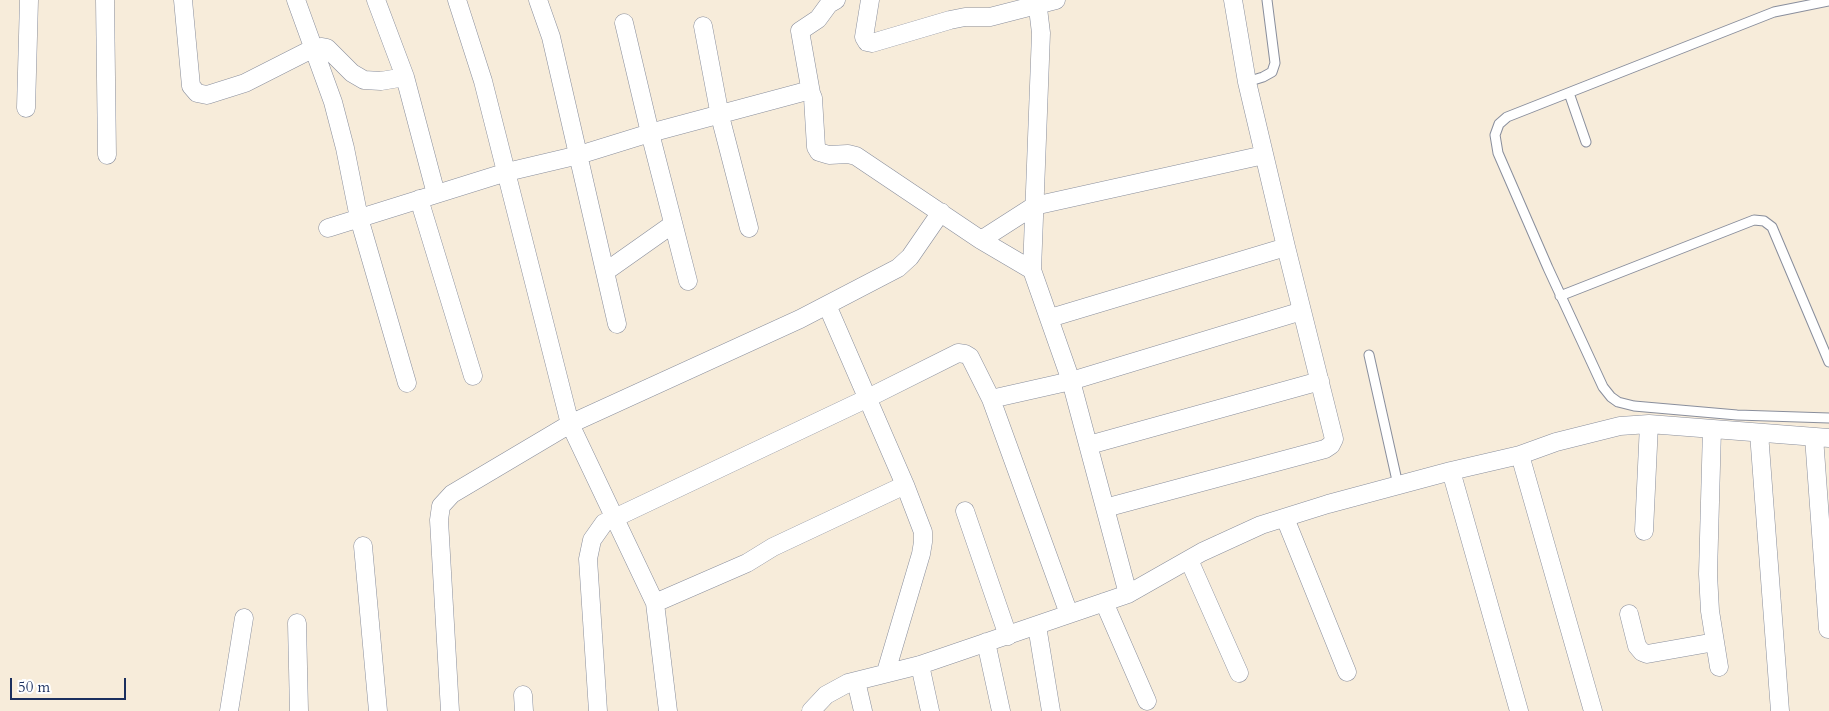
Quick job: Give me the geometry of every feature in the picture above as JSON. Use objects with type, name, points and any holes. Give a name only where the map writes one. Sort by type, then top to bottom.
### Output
[{"type":"street","points":[[26,108],[29,0]]},
{"type":"street","points":[[105,0],[106,155]]},
{"type":"street","points":[[183,0],[191,86],[197,93],[207,95],[245,83],[314,48],[327,48],[352,73],[364,80],[381,81],[405,77]]},
{"type":"street","points":[[296,0],[333,102],[343,139],[359,218],[407,383]]},
{"type":"street","points":[[376,0],[405,77],[436,194]]},
{"type":"street","points":[[458,0],[483,81],[570,424],[656,603],[668,711]]},
{"type":"street","points":[[538,0],[551,37],[617,324]]},
{"type":"street","points":[[836,0],[829,4],[818,20],[800,31],[810,93],[813,98],[816,147],[819,152],[829,155],[848,154],[856,156],[982,240],[1032,270]]},
{"type":"street","points":[[870,0],[864,37],[867,42],[872,43],[950,20],[965,17],[990,17],[1037,3],[1056,0]]},
{"type":"street","points":[[1105,508],[1325,449],[1331,445],[1334,439],[1264,156],[1247,82],[1232,0]]},
{"type":"street","points":[[1037,3],[1041,32],[1032,270],[1071,381],[1128,594]]},
{"type":"street","points":[[624,23],[688,281]]},
{"type":"street","points":[[703,26],[720,116],[749,228]]},
{"type":"street","points":[[328,228],[507,172],[579,155],[803,92],[810,93]]},
{"type":"street","points":[[982,240],[1034,206],[1264,156]]},
{"type":"street","points":[[419,199],[473,376]]},
{"type":"street","points":[[450,711],[439,520],[441,506],[452,494],[570,424],[827,305],[898,268],[910,257],[941,212]]},
{"type":"street","points":[[605,272],[673,224]]},
{"type":"street","points":[[1050,318],[1286,247]]},
{"type":"street","points":[[827,305],[905,485],[923,532],[923,542],[886,672]]},
{"type":"street","points":[[991,399],[1071,381],[1302,311]]},
{"type":"street","points":[[598,711],[588,559],[592,540],[604,523],[868,398],[958,353],[970,357],[991,399],[1069,614]]},
{"type":"street","points":[[1089,445],[1320,381]]},
{"type":"street","points":[[1644,530],[1649,424]]},
{"type":"street","points":[[811,711],[826,695],[848,683],[920,665],[1128,594],[1189,560],[1261,525],[1398,485],[1520,455],[1556,442],[1620,426],[1649,424],[1821,438],[1828,629]]},
{"type":"street","points":[[1712,429],[1708,565],[1710,611],[1719,667]]},
{"type":"street","points":[[1760,433],[1780,711]]},
{"type":"street","points":[[1520,455],[1593,711]]},
{"type":"street","points":[[1451,471],[1519,711]]},
{"type":"street","points":[[656,603],[747,563],[773,547],[905,485]]},
{"type":"street","points":[[965,511],[1008,636]]},
{"type":"street","points":[[1285,518],[1347,672]]},
{"type":"street","points":[[363,546],[378,711]]},
{"type":"street","points":[[1189,560],[1239,673]]},
{"type":"street","points":[[1104,602],[1147,701]]},
{"type":"street","points":[[1629,614],[1637,646],[1642,652],[1647,654],[1715,642]]},
{"type":"street","points":[[229,711],[244,618]]},
{"type":"street","points":[[297,623],[299,711]]},
{"type":"street","points":[[1037,626],[1051,711]]},
{"type":"street","points":[[986,642],[1001,711]]},
{"type":"street","points":[[920,665],[930,711]]},
{"type":"street","points":[[856,681],[863,711]]},
{"type":"lane","points":[[1247,82],[1272,72],[1275,63],[1267,0]]},
{"type":"lane","points":[[1829,1],[1774,12],[1507,116],[1499,124],[1495,135],[1498,153],[1560,296],[1603,387],[1611,397],[1618,402],[1634,406],[1738,415],[1829,418]]},
{"type":"lane","points":[[1568,93],[1586,142]]},
{"type":"lane","points":[[1560,296],[1754,220],[1764,221],[1772,227],[1829,362]]},
{"type":"lane","points":[[1369,355],[1398,485]]}]
